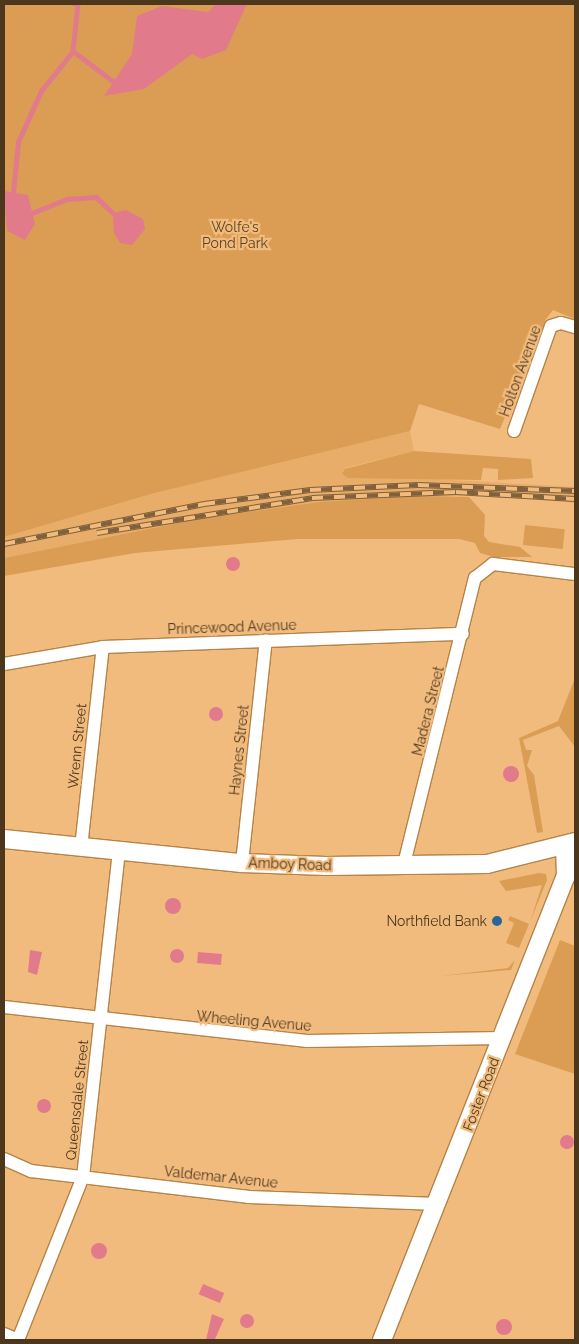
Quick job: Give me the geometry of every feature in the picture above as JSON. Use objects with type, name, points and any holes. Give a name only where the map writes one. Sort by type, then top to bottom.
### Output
[{"type":"main road","name":"Amboy Road","points":[[4,839],[242,863],[486,864],[570,844]]},
{"type":"main road","name":"Foster Road","points":[[382,1340],[438,1204],[566,876],[570,844]]},
{"type":"street","name":"Holton Avenue","points":[[514,431],[555,323],[575,327]]},
{"type":"street","name":"Madera Street","points":[[404,864],[463,634],[475,578],[483,568],[493,564],[575,574]]},
{"type":"street","name":"Princewood Avenue","points":[[4,664],[103,647],[463,634]]},
{"type":"street","name":"Haynes Street","points":[[242,863],[266,640]]},
{"type":"street","name":"Wrenn Street","points":[[81,848],[103,647]]},
{"type":"street","name":"Queensdale Street","points":[[18,1340],[83,1178],[119,852]]},
{"type":"street","name":"Wheeling Avenue","points":[[4,1007],[307,1041],[503,1038]]},
{"type":"street","name":"Valdemar Avenue","points":[[4,1159],[31,1171],[249,1197],[438,1204]]},
{"type":"street","points":[[4,1334],[18,1340]]},
{"type":"shaded area","points":[[216,4],[247,4],[226,50],[202,59],[192,54],[144,89],[104,96],[132,54],[137,16],[162,6],[208,12]]},
{"type":"shaded area","points":[[4,191],[28,195],[35,224],[25,240],[7,231]]},
{"type":"shaded area","points":[[126,210],[143,219],[145,229],[132,245],[120,243],[114,233],[113,213]]},
{"type":"shaded area","points":[[410,431],[414,451],[345,468],[418,478],[575,487],[575,503],[481,495],[319,502],[198,519],[4,558],[4,537],[151,494]]},
{"type":"shaded area","points":[[230,557],[236,557],[240,564],[236,571],[230,571],[226,567],[226,561]]},
{"type":"shaded area","points":[[213,707],[219,707],[223,714],[219,721],[213,721],[209,717],[209,711]]},
{"type":"shaded area","points":[[511,766],[519,774],[511,782],[503,774]]},
{"type":"shaded area","points":[[173,898],[179,900],[181,906],[179,912],[173,914],[167,912],[165,906],[167,900]]},
{"type":"shaded area","points":[[174,949],[180,949],[184,956],[180,963],[174,963],[170,959],[170,953]]},
{"type":"shaded area","points":[[30,950],[42,952],[37,975],[28,972]]},
{"type":"shaded area","points":[[198,952],[222,954],[221,965],[197,963]]},
{"type":"shaded area","points":[[41,1099],[47,1099],[51,1106],[47,1113],[41,1113],[37,1109],[37,1103]]},
{"type":"shaded area","points":[[564,1135],[570,1135],[574,1142],[570,1149],[564,1149],[560,1145],[560,1139]]},
{"type":"shaded area","points":[[99,1243],[105,1245],[107,1251],[105,1257],[99,1259],[93,1257],[91,1251],[93,1245]]},
{"type":"shaded area","points":[[203,1284],[224,1293],[220,1303],[199,1294]]},
{"type":"shaded area","points":[[212,1314],[224,1319],[215,1339],[206,1340]]},
{"type":"shaded area","points":[[244,1314],[250,1314],[254,1321],[250,1328],[244,1328],[240,1324],[240,1318]]},
{"type":"shaded area","points":[[504,1319],[510,1321],[512,1327],[510,1333],[504,1335],[498,1333],[496,1327],[498,1321]]},
{"type":"green space","name":"Wolfe's Pond Park","points":[[4,4],[575,4],[575,319],[553,310],[546,319],[500,429],[419,404],[410,431],[151,494],[4,537]]},
{"type":"green space","points":[[414,451],[531,459],[533,478],[498,480],[498,469],[483,468],[481,480],[348,478],[342,474],[345,469]]},
{"type":"green space","points":[[420,496],[469,497],[485,515],[484,536],[489,542],[520,547],[532,557],[494,557],[480,553],[475,543],[459,539],[298,539],[135,553],[4,576],[4,558],[198,519],[319,502]]},
{"type":"green space","points":[[525,525],[565,529],[563,549],[523,545]]},
{"type":"green space","points":[[575,678],[575,747],[559,726],[523,740],[526,750],[532,750],[527,766],[534,775],[543,832],[537,833],[519,738],[558,721]]},
{"type":"green space","points":[[539,873],[546,874],[547,880],[530,922],[542,885],[506,891],[499,881]]},
{"type":"green space","points":[[510,916],[529,924],[519,948],[506,943],[514,923],[508,920]]},
{"type":"green space","points":[[560,940],[575,946],[575,1074],[515,1054]]},
{"type":"green space","points":[[515,960],[511,970],[441,976],[508,968]]},
{"type":"waterway","points":[[73,4],[78,4],[73,51],[113,81]]},
{"type":"waterway","points":[[13,193],[18,142],[41,91],[73,51]]},
{"type":"waterway","points":[[32,213],[67,199],[96,197],[113,213]]},
{"type":"railway","points":[[4,544],[204,504],[310,490],[418,485],[575,491]]},
{"type":"railway","points":[[97,533],[312,498],[456,492],[575,499]]},
{"type":"place","name":"Northfield Bank","points":[[497,921]]}]
